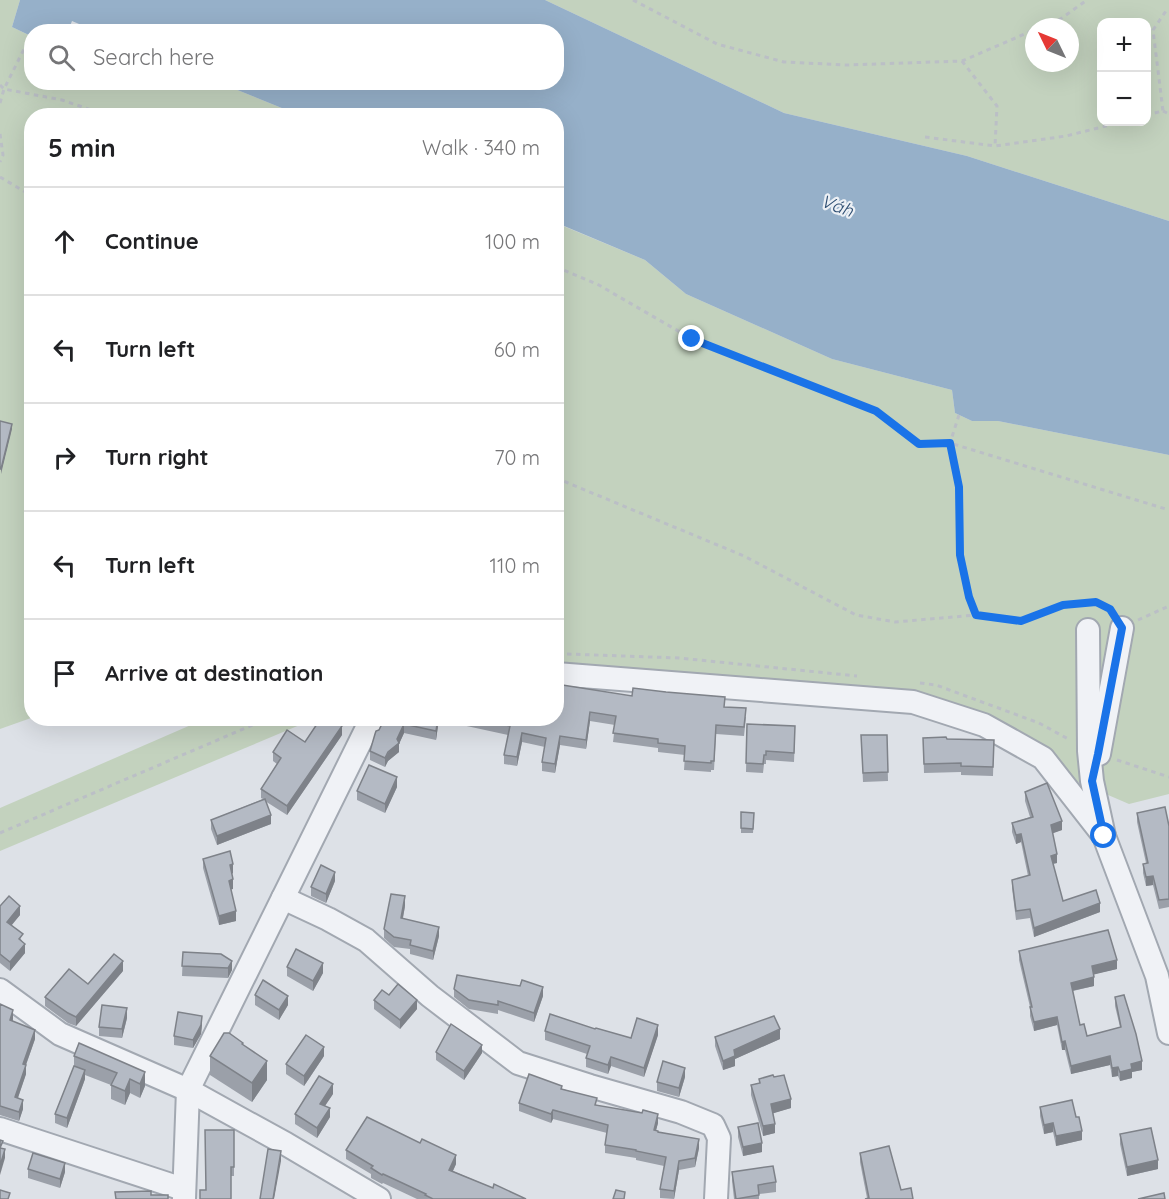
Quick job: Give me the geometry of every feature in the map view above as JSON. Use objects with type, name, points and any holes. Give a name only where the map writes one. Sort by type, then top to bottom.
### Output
[{"type":"street","points":[[1092,781],[1122,628]]},
{"type":"street","points":[[1088,630],[1089,751],[1092,781],[1104,836],[1157,976],[1169,1033]]},
{"type":"street","points":[[564,675],[913,702],[984,725],[1043,758],[1104,836]]},
{"type":"street","points":[[0,1129],[184,1194],[188,1089],[368,726]]},
{"type":"street","points":[[283,898],[366,940],[430,996],[518,1063],[681,1112],[713,1125],[719,1138],[716,1199]]},
{"type":"street","points":[[0,990],[60,1034],[188,1089],[379,1199]]},
{"type":"path","points":[[633,0],[717,44],[784,62],[847,64],[962,61],[1025,34]]},
{"type":"path","points":[[1062,18],[1087,0]]},
{"type":"path","points":[[1163,111],[1153,30],[1169,7]]},
{"type":"path","points":[[0,103],[4,89],[24,49]]},
{"type":"path","points":[[962,61],[997,106],[995,146]]},
{"type":"path","points":[[0,85],[4,89],[62,100],[86,108]]},
{"type":"path","points":[[1151,114],[1163,111],[1169,114]]},
{"type":"path","points":[[925,137],[995,146],[1066,136],[1106,126]]},
{"type":"path","points":[[0,134],[3,155],[0,162]]},
{"type":"path","points":[[0,177],[24,191]]},
{"type":"path","points":[[564,270],[597,284],[692,339],[876,411],[919,444],[950,443],[1169,510]]},
{"type":"path","points":[[959,415],[950,443],[959,487],[960,555],[969,597],[976,615]]},
{"type":"path","points":[[564,480],[744,556],[856,615],[895,622],[976,615],[1021,621],[1063,605],[1096,602],[1110,609],[1122,628],[1169,606]]},
{"type":"path","points":[[0,833],[250,726]]},
{"type":"green space","points":[[0,0],[20,0],[12,27],[24,33],[24,90],[237,90],[282,108],[24,108],[24,720],[0,729]]},
{"type":"green space","points":[[545,0],[1169,0],[1169,221],[967,156],[784,113]]},
{"type":"green space","points":[[564,226],[645,260],[686,294],[832,359],[952,390],[955,413],[972,421],[998,421],[1169,455],[1169,794],[1129,804],[1071,779],[1046,747],[986,719],[564,667]]},
{"type":"green space","points":[[189,726],[297,726],[0,851],[0,808]]},
{"type":"water","name":"Váh","points":[[20,0],[545,0],[784,113],[967,156],[1169,221],[1169,455],[998,421],[972,421],[955,413],[952,390],[832,359],[686,294],[645,260],[564,226],[564,108],[282,108],[237,90],[564,90],[564,24],[79,24],[72,21],[71,24],[24,24],[24,33],[12,27]]},
{"type":"building","points":[[0,421],[12,424],[1,469],[0,469]]},
{"type":"building","points":[[564,685],[632,696],[633,688],[725,697],[724,707],[746,708],[744,727],[716,725],[714,761],[711,763],[684,761],[685,746],[658,743],[658,739],[613,733],[616,716],[590,712],[586,740],[560,736],[555,764],[542,762],[546,738],[522,733],[517,757],[504,755],[510,726],[564,726]]},
{"type":"building","points":[[747,724],[795,726],[794,753],[766,751],[763,764],[746,763]]},
{"type":"building","points":[[316,726],[342,726],[287,806],[261,789],[281,758],[273,752],[287,730],[305,742]]},
{"type":"building","points":[[381,726],[403,726],[397,739],[399,743],[388,752],[385,758],[370,751],[376,731]]},
{"type":"building","points":[[413,726],[437,726],[436,731]]},
{"type":"building","points":[[861,735],[887,735],[888,772],[863,773]]},
{"type":"building","points":[[946,737],[947,739],[994,740],[993,767],[961,766],[961,763],[924,764],[923,738]]},
{"type":"building","points":[[369,765],[397,777],[385,804],[357,791]]},
{"type":"building","points":[[1047,783],[1062,821],[1051,825],[1057,854],[1051,856],[1063,901],[1096,890],[1100,903],[1034,928],[1030,909],[1016,911],[1012,880],[1030,875],[1021,834],[1016,835],[1012,823],[1033,817],[1025,792]]},
{"type":"building","points":[[265,799],[271,815],[217,836],[211,820]]},
{"type":"building","points":[[1165,807],[1169,826],[1169,899],[1159,900],[1153,876],[1146,877],[1143,864],[1148,863],[1137,813]]},
{"type":"building","points":[[741,812],[754,813],[753,829],[741,828]]},
{"type":"building","points":[[230,851],[233,879],[229,881],[236,911],[219,916],[203,859]]},
{"type":"building","points":[[321,865],[335,872],[326,894],[311,887]]},
{"type":"building","points":[[391,894],[405,896],[401,918],[439,927],[433,951],[410,945],[411,940],[394,937],[384,929]]},
{"type":"building","points":[[9,896],[20,906],[7,922],[23,934],[19,939],[25,944],[10,962],[0,954],[0,906]]},
{"type":"building","points":[[1108,930],[1117,960],[1092,966],[1094,977],[1071,983],[1080,1025],[1084,1024],[1087,1036],[1121,1027],[1115,997],[1124,995],[1142,1061],[1131,1064],[1132,1069],[1120,1072],[1118,1067],[1112,1068],[1110,1056],[1071,1066],[1065,1041],[1062,1042],[1057,1017],[1034,1022],[1019,951]]},
{"type":"building","points":[[296,949],[323,963],[313,981],[287,967]]},
{"type":"building","points":[[183,952],[221,954],[232,961],[228,968],[182,966]]},
{"type":"building","points":[[114,954],[123,961],[76,1017],[45,997],[69,969],[88,984]]},
{"type":"building","points":[[457,975],[520,986],[522,980],[543,987],[534,1013],[498,1001],[498,1005],[469,1000],[454,989]]},
{"type":"building","points":[[263,980],[288,996],[279,1010],[255,995]]},
{"type":"building","points":[[398,984],[417,1000],[400,1020],[374,1000],[382,990],[389,995]]},
{"type":"building","points":[[0,1004],[13,1010],[10,1020],[35,1030],[15,1097],[23,1100],[19,1112],[0,1106]]},
{"type":"building","points":[[102,1005],[127,1008],[122,1029],[99,1027]]},
{"type":"building","points":[[178,1012],[202,1016],[201,1025],[193,1040],[174,1036]]},
{"type":"building","points":[[550,1014],[631,1038],[637,1018],[658,1025],[644,1068],[611,1057],[608,1065],[586,1058],[590,1046],[545,1031]]},
{"type":"building","points":[[774,1016],[780,1029],[734,1050],[735,1056],[723,1061],[715,1037]]},
{"type":"building","points":[[451,1024],[482,1045],[464,1071],[436,1052]]},
{"type":"building","points":[[224,1033],[229,1033],[267,1061],[252,1083],[210,1056]]},
{"type":"building","points":[[306,1035],[324,1047],[304,1076],[286,1064]]},
{"type":"building","points":[[79,1043],[145,1072],[140,1084],[130,1079],[125,1091],[111,1085],[117,1073],[74,1056]]},
{"type":"building","points":[[663,1061],[685,1068],[679,1088],[657,1082]]},
{"type":"building","points":[[74,1066],[85,1070],[67,1118],[55,1114]]},
{"type":"building","points":[[529,1074],[562,1086],[561,1089],[597,1098],[595,1105],[642,1113],[643,1110],[658,1114],[654,1130],[699,1139],[695,1158],[679,1161],[674,1191],[660,1189],[666,1157],[605,1145],[608,1125],[553,1110],[551,1114],[519,1103]]},
{"type":"building","points":[[773,1075],[774,1077],[784,1075],[791,1099],[771,1104],[775,1124],[763,1126],[751,1085],[760,1083],[759,1079]]},
{"type":"building","points":[[319,1076],[333,1084],[320,1104],[330,1108],[317,1128],[295,1114]]},
{"type":"building","points":[[1072,1100],[1082,1131],[1056,1136],[1053,1123],[1044,1125],[1040,1107]]},
{"type":"building","points":[[367,1117],[420,1143],[422,1139],[456,1155],[449,1170],[493,1188],[494,1184],[526,1199],[433,1199],[382,1175],[371,1168],[373,1166],[346,1150]]},
{"type":"building","points":[[758,1123],[762,1143],[743,1147],[738,1127]]},
{"type":"building","points":[[1151,1128],[1158,1160],[1127,1167],[1120,1134]]},
{"type":"building","points":[[205,1130],[234,1130],[231,1199],[200,1199],[200,1190],[206,1190]]},
{"type":"building","points":[[889,1146],[901,1190],[911,1188],[913,1199],[865,1199],[869,1198],[860,1153]]},
{"type":"building","points":[[0,1148],[5,1149],[0,1166]]},
{"type":"building","points":[[268,1149],[281,1151],[273,1199],[260,1199]]},
{"type":"building","points":[[33,1153],[65,1163],[60,1179],[28,1169]]},
{"type":"building","points":[[773,1166],[776,1182],[758,1185],[759,1195],[736,1199],[732,1172]]},
{"type":"building","points":[[0,1190],[10,1193],[8,1199],[0,1199]]},
{"type":"building","points":[[616,1190],[625,1192],[624,1199],[613,1199]]},
{"type":"building","points":[[151,1191],[151,1195],[168,1195],[168,1199],[116,1199],[115,1192]]},
{"type":"building","points":[[1164,1193],[1165,1199],[1138,1199]]},
{"type":"route","points":[[692,339],[876,411],[919,444],[950,443],[959,487],[960,555],[969,597],[976,615],[1021,621],[1063,605],[1096,602],[1110,609],[1122,628],[1092,781],[1104,836]]}]
